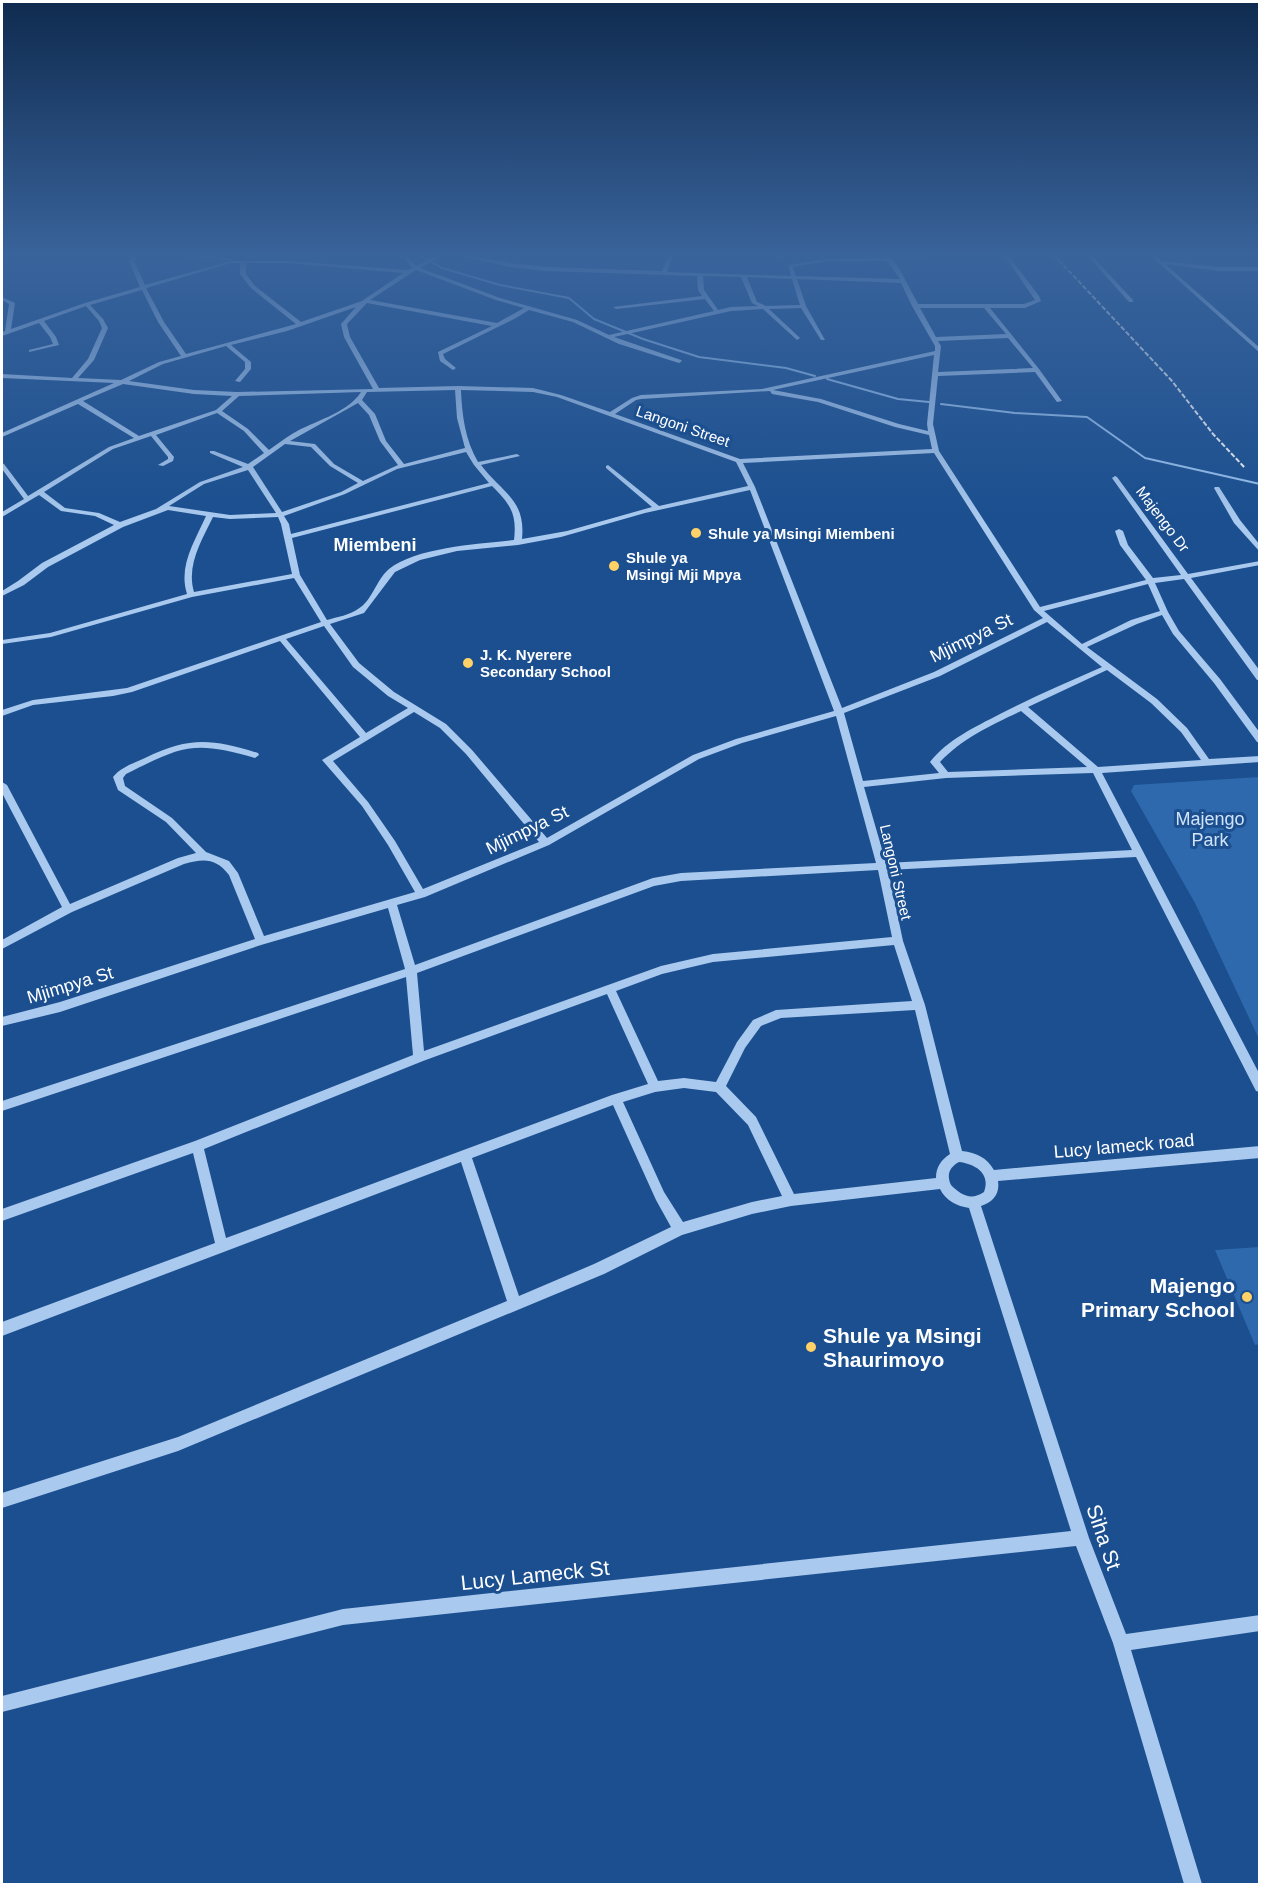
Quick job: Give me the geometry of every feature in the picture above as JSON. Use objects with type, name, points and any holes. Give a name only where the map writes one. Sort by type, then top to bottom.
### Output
[{"type":"street","points":[[31,351],[56,345],[55,343]]},
{"type":"street","points":[[74,379],[91,360],[98,343]]},
{"type":"street","points":[[175,343],[184,356]]},
{"type":"street","points":[[2,435],[122,382],[145,369],[231,343]]},
{"type":"street","points":[[351,343],[377,391]]},
{"type":"street","points":[[453,368],[442,360],[440,353],[460,343]]},
{"type":"street","points":[[626,343],[678,361]]},
{"type":"street","points":[[937,343],[937,374],[931,413],[931,433],[936,451],[1038,610],[1081,647],[1154,700],[1184,730],[1206,761]]},
{"type":"street","points":[[1016,343],[1059,401]]},
{"type":"street","points":[[227,344],[248,362],[248,369],[237,381]]},
{"type":"street","points":[[610,415],[641,397],[762,391],[938,352]]},
{"type":"street","points":[[937,374],[1037,370]]},
{"type":"street","name":"Langoni Street","points":[[2,376],[122,382],[194,392],[237,394],[458,388],[533,390],[559,396],[739,461],[752,487],[839,712],[882,867],[897,941],[919,1005],[957,1156]]},
{"type":"street","points":[[458,388],[459,411],[469,449],[476,464],[515,507],[520,521],[518,543]]},
{"type":"street","points":[[2,594],[55,559],[120,525],[156,510],[202,483],[249,466],[283,442],[334,417],[359,400],[365,391]]},
{"type":"street","points":[[762,391],[809,397],[862,413],[885,424],[931,433]]},
{"type":"street","points":[[2,515],[96,456],[138,438],[218,411],[237,394]]},
{"type":"street","points":[[359,400],[372,414],[382,441],[402,466]]},
{"type":"street","points":[[78,401],[138,438]]},
{"type":"street","points":[[218,411],[246,430],[268,453]]},
{"type":"street","points":[[151,434],[171,457],[167,463],[161,465]]},
{"type":"street","points":[[283,442],[313,446],[332,465],[364,484]]},
{"type":"street","points":[[156,510],[177,508],[241,517],[281,515],[364,484],[402,466],[469,449]]},
{"type":"street","points":[[739,461],[936,451]]},
{"type":"street","points":[[212,452],[249,466],[281,515],[296,575],[326,624],[357,666],[391,694],[443,726],[546,843]]},
{"type":"street","points":[[476,464],[517,456]]},
{"type":"street","points":[[2,465],[28,500]]},
{"type":"street","points":[[608,467],[657,508]]},
{"type":"street","name":"Majengo Dr","points":[[1115,478],[1260,678]]},
{"type":"street","points":[[288,537],[493,484]]},
{"type":"street","points":[[2,713],[33,701],[104,696],[129,690],[362,611],[370,604],[387,574],[397,567],[441,554],[561,535],[657,508],[752,487]]},
{"type":"street","points":[[1216,488],[1237,521],[1260,550]]},
{"type":"street","points":[[40,493],[63,510],[97,514],[120,525]]},
{"type":"street","points":[[190,595],[185,583],[186,571],[210,514]]},
{"type":"street","points":[[1119,531],[1124,545],[1151,581],[1164,612],[1176,632],[1217,681],[1260,740]]},
{"type":"street","points":[[1038,610],[1151,581],[1260,562]]},
{"type":"street","points":[[2,642],[72,630],[190,595],[296,575]]},
{"type":"street","points":[[1081,647],[1134,622],[1164,612]]},
{"type":"street","name":"Mjimpya St","points":[[2,1022],[60,1007],[261,941],[421,894],[546,843],[696,757],[739,741],[839,712],[937,674],[1047,619]]},
{"type":"street","points":[[282,639],[365,737]]},
{"type":"street","points":[[946,775],[935,762],[945,750],[1022,707],[1108,667]]},
{"type":"street","points":[[1022,707],[1096,770],[1260,1087]]},
{"type":"street","points":[[413,709],[327,760],[392,843],[421,894]]},
{"type":"street","points":[[255,755],[231,747],[201,742],[184,744],[123,772],[118,777],[121,788],[169,820],[203,855],[226,864],[233,873],[261,941]]},
{"type":"street","points":[[860,784],[946,775],[1096,770],[1260,759]]},
{"type":"street","points":[[2,785],[68,909]]},
{"type":"street","points":[[2,1106],[411,971],[653,882],[681,876],[1139,854]]},
{"type":"street","points":[[2,945],[68,909],[181,861],[203,855]]},
{"type":"street","points":[[392,904],[411,971],[419,1058]]},
{"type":"street","points":[[2,1215],[197,1146],[419,1058],[661,970],[713,958],[897,941]]},
{"type":"street","points":[[609,988],[655,1087]]},
{"type":"street","points":[[719,1087],[741,1045],[758,1023],[780,1013],[919,1005]]},
{"type":"street","points":[[2,1329],[616,1099],[655,1087],[684,1083],[719,1087],[752,1121],[791,1200]]},
{"type":"street","points":[[616,1099],[660,1196],[680,1229]]},
{"type":"street","points":[[197,1146],[222,1247]]},
{"type":"street","name":"Lucy lameck road","points":[[992,1176],[1260,1152]]},
{"type":"street","points":[[465,1155],[515,1304]]},
{"type":"street","points":[[957,1156],[974,1158],[985,1166],[992,1176],[993,1189],[986,1199],[974,1203],[961,1201],[950,1194],[943,1183],[942,1170],[948,1160],[957,1156]]},
{"type":"street","points":[[2,1501],[178,1444],[599,1269],[680,1229],[753,1208],[791,1200],[943,1183]]},
{"type":"street","name":"Siha St","points":[[974,1203],[1081,1538],[1121,1643],[1193,1884]]},
{"type":"street","name":"Lucy Lameck St","points":[[2,1704],[343,1617],[1081,1538]]},
{"type":"street","points":[[1121,1643],[1260,1623]]},
{"type":"green space","name":"Majengo Park","points":[[1260,777],[1259,1039],[1195,903],[1131,791],[1134,785]]},
{"type":"green space","name":"Majengo Primary School","points":[[1259,1247],[1260,1344],[1255,1345],[1215,1250]]},
{"type":"waterway","points":[[655,343],[699,357],[786,368],[815,376]]},
{"type":"waterway","points":[[827,379],[898,399],[929,402]]},
{"type":"waterway","points":[[941,404],[1015,413],[1087,417],[1145,458],[1260,484]]},
{"type":"railway","points":[[1136,343],[1172,381],[1213,434],[1245,468]]},
{"type":"place","name":"Shule ya Msingi Miembeni","points":[[696,533]]},
{"type":"place","name":"Shule ya Msingi Mji Mpya","points":[[614,566]]},
{"type":"place","name":"J. K. Nyerere Secondary School","points":[[468,663]]},
{"type":"place","name":"Majengo Primary School","points":[[1247,1297]]},
{"type":"place","name":"Shule ya Msingi Shaurimoyo","points":[[811,1347]]},
{"type":"district","name":"Miembeni","points":[[375,545]]}]
